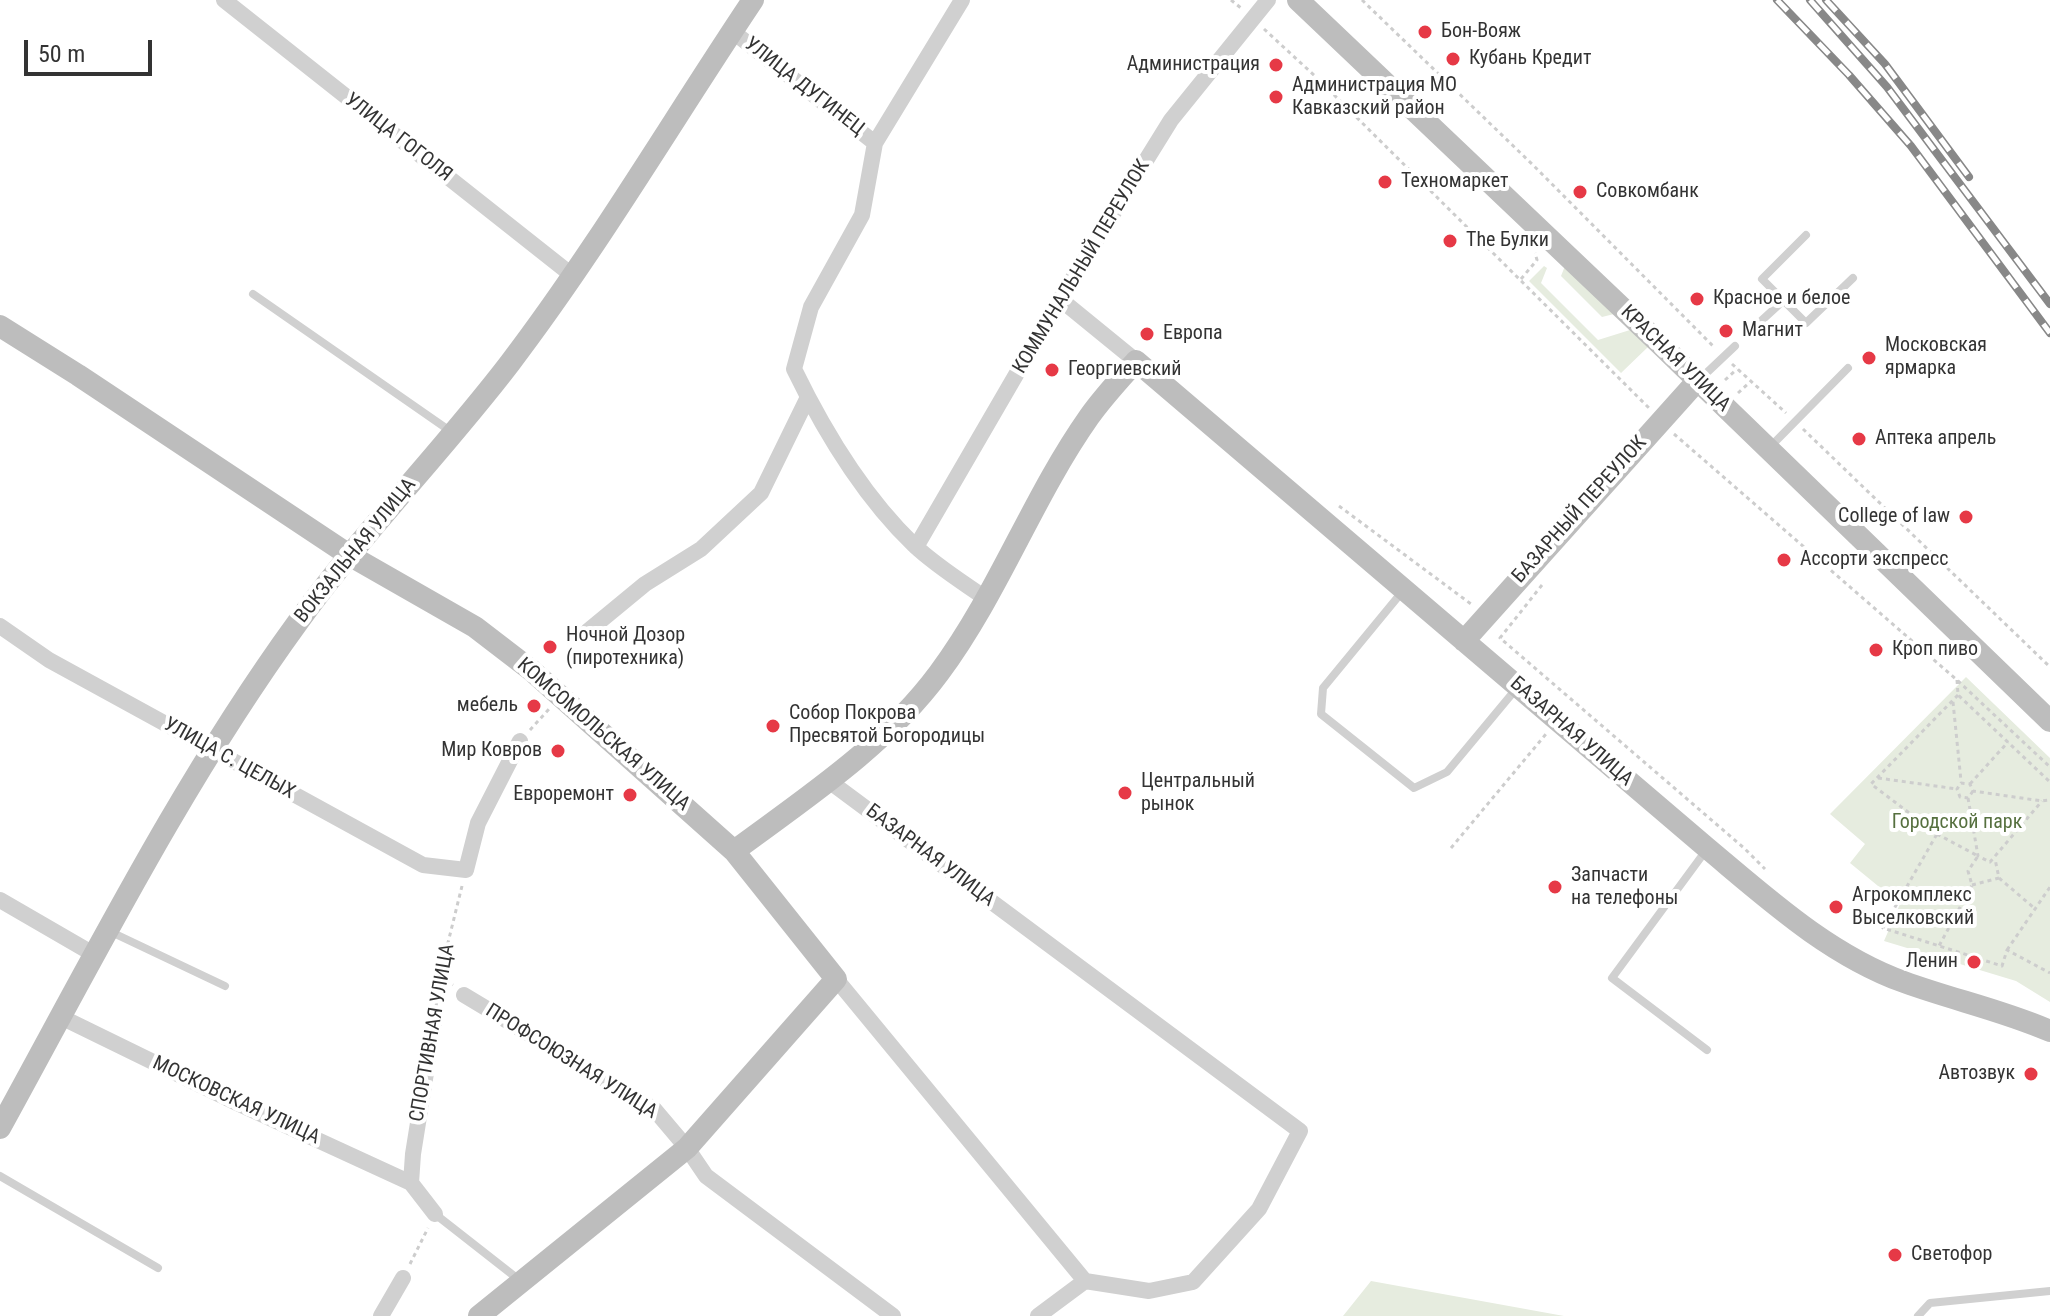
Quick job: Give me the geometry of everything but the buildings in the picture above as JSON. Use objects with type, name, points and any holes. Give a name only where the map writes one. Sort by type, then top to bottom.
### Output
[{"type":"main road","name":"КРАСНАЯ УЛИЦА","points":[[1298,0],[2050,721]]},
{"type":"main road","name":"ВОКЗАЛЬНАЯ УЛИЦА","points":[[0,1128],[212,750],[297,623],[349,555],[509,364],[573,276],[749,2]]},
{"type":"main road","name":"КОМСОМОЛЬСКАЯ УЛИЦА","points":[[0,326],[349,555],[475,627],[531,670],[734,851],[836,979]]},
{"type":"main road","name":"БАЗАРНАЯ УЛИЦА","points":[[1136,361],[1771,902],[1831,946],[1903,982],[2013,1015],[2050,1031]]},
{"type":"main road","points":[[734,851],[829,781],[901,719],[937,676],[988,600],[1090,415],[1136,361]]},
{"type":"main road","name":"БАЗАРНЫЙ ПЕРЕУЛОК","points":[[1464,641],[1661,420],[1705,387]]},
{"type":"main road","points":[[490,1313],[522,1282],[687,1148],[836,979]]},
{"type":"street","name":"УЛИЦА ГОГОЛЯ","points":[[224,0],[573,276]]},
{"type":"street","points":[[962,0],[875,143],[862,215],[811,307],[794,369],[868,496],[916,547],[988,600]]},
{"type":"street","name":"КОММУНАЛЬНЫЙ ПЕРЕУЛОК","points":[[916,547],[1060,299],[1171,120],[1268,0]]},
{"type":"street","name":"УЛИЦА ДУГИНЕЦ","points":[[732,31],[875,143]]},
{"type":"street","name":"БАЗАРНАЯ УЛИЦА","points":[[1060,299],[1136,361]]},
{"type":"street","points":[[588,631],[645,584],[701,549],[761,493],[808,397]]},
{"type":"street","name":"УЛИЦА С. ЦЕЛЫХ","points":[[0,626],[49,660],[423,865],[466,870]]},
{"type":"street","points":[[466,870],[478,823],[520,741]]},
{"type":"street","name":"БАЗАРНАЯ УЛИЦА","points":[[829,781],[1300,1131],[1259,1209],[1193,1282],[1149,1291],[1085,1281]]},
{"type":"street","points":[[0,900],[95,955]]},
{"type":"street","name":"КОМСОМОЛЬСКАЯ УЛИЦА","points":[[836,979],[1085,1281]]},
{"type":"street","name":"ПРОФСОЮЗНАЯ УЛИЦА","points":[[464,995],[654,1109],[706,1176],[893,1316]]},
{"type":"street","name":"МОСКОВСКАЯ УЛИЦА","points":[[61,1017],[411,1183]]},
{"type":"street","name":"СПОРТИВНАЯ УЛИЦА","points":[[411,1183],[434,1023]]},
{"type":"street","points":[[411,1183],[435,1214]]},
{"type":"street","points":[[381,1316],[403,1278]]},
{"type":"street","points":[[1038,1316],[1085,1281]]},
{"type":"lane","points":[[1806,235],[1762,279],[1806,323],[1853,278]]},
{"type":"lane","points":[[253,294],[453,433]]},
{"type":"lane","points":[[1761,321],[1784,300]]},
{"type":"lane","points":[[1705,387],[1724,356],[1735,346]]},
{"type":"lane","points":[[1768,449],[1848,368]]},
{"type":"lane","points":[[1403,591],[1323,688],[1321,714],[1414,788],[1447,772],[1518,687]]},
{"type":"lane","points":[[1707,848],[1612,978],[1707,1050]]},
{"type":"lane","points":[[109,931],[225,986]]},
{"type":"lane","points":[[0,1176],[158,1268]]},
{"type":"lane","points":[[435,1214],[522,1282]]},
{"type":"lane","points":[[1918,1316],[1930,1303],[2050,1291]]},
{"type":"path","points":[[1231,0],[1316,77],[1661,420],[1957,680],[2050,767]]},
{"type":"path","points":[[1362,0],[1422,56],[1683,319],[2050,667]]},
{"type":"path","points":[[1520,280],[1537,260],[1534,246]]},
{"type":"path","points":[[1705,387],[1737,369]]},
{"type":"path","points":[[1738,393],[1751,381]]},
{"type":"path","points":[[1545,582],[1500,638],[1765,869]]},
{"type":"path","points":[[1957,680],[1958,695],[1953,702],[1871,784],[1937,834],[1990,862],[2042,801]]},
{"type":"path","points":[[1958,695],[2050,782]]},
{"type":"path","points":[[520,741],[559,697]]},
{"type":"path","points":[[1953,702],[1961,783],[1957,789]]},
{"type":"path","points":[[1451,848],[1558,721]]},
{"type":"path","points":[[1970,784],[2008,742]]},
{"type":"path","points":[[1878,778],[1957,789]]},
{"type":"path","points":[[1961,783],[1970,784]]},
{"type":"path","points":[[1970,784],[1973,791]]},
{"type":"path","points":[[1957,789],[1960,797],[1968,798]]},
{"type":"path","points":[[1939,946],[1972,885],[1968,871],[1978,856],[1968,798],[1973,791]]},
{"type":"path","points":[[1973,791],[2050,800]]},
{"type":"path","points":[[1937,834],[1883,928],[2002,966],[2007,950],[2050,887]]},
{"type":"path","points":[[1994,857],[1999,878],[2034,908]]},
{"type":"path","name":"СПОРТИВНАЯ УЛИЦА","points":[[434,1023],[440,975],[466,870]]},
{"type":"path","points":[[1972,885],[1999,878]]},
{"type":"path","points":[[2007,950],[2050,973]]},
{"type":"path","points":[[403,1278],[435,1214]]},
{"type":"green space","points":[[1544,266],[1547,268],[1541,283],[1598,340],[1630,330],[1648,347],[1621,373],[1529,281]]},
{"type":"green space","points":[[1565,266],[1614,314],[1602,317],[1561,276]]},
{"type":"green space","name":"Городской парк","points":[[1966,677],[2050,758],[2050,1002],[2016,981],[1884,941],[1900,904],[1850,863],[1865,844],[1830,814]]},
{"type":"green space","points":[[1371,1281],[1564,1316],[1343,1316]]},
{"type":"railway","points":[[1777,0],[1911,146],[2050,333]]},
{"type":"railway","points":[[1810,0],[1887,87],[2050,304]]},
{"type":"railway","points":[[1826,0],[1885,64],[1969,177]]},
{"type":"place","name":"Бон-Вояж","points":[[1425,32]]},
{"type":"place","name":"Кубань Кредит","points":[[1453,59]]},
{"type":"place","name":"Администрация","points":[[1276,65]]},
{"type":"place","name":"Администрация МО Кавказский район","points":[[1276,97]]},
{"type":"place","name":"Техномаркет","points":[[1385,182]]},
{"type":"place","name":"Совкомбанк","points":[[1580,192]]},
{"type":"place","name":"The Булки","points":[[1450,241]]},
{"type":"place","name":"Красное и белое","points":[[1697,299]]},
{"type":"place","name":"Магнит","points":[[1726,331]]},
{"type":"place","name":"Европа","points":[[1147,334]]},
{"type":"place","name":"Московская ярмарка","points":[[1869,358]]},
{"type":"place","name":"Георгиевский","points":[[1052,370]]},
{"type":"place","name":"Аптека апрель","points":[[1859,439]]},
{"type":"place","name":"College of law","points":[[1966,517]]},
{"type":"place","name":"Ассорти экспресс","points":[[1784,560]]},
{"type":"place","name":"Ночной Дозор (пиротехника)","points":[[550,647]]},
{"type":"place","name":"Кроп пиво","points":[[1876,650]]},
{"type":"place","name":"мебель","points":[[534,706]]},
{"type":"place","name":"Собор Покрова Пресвятой Богородицы","points":[[773,726]]},
{"type":"place","name":"Мир Ковров","points":[[558,751]]},
{"type":"place","name":"Центральный рынок","points":[[1125,793]]},
{"type":"place","name":"Евроремонт","points":[[630,795]]},
{"type":"place","name":"Запчасти на телефоны","points":[[1555,887]]},
{"type":"place","name":"Агрокомплекс Выселковский","points":[[1836,907]]},
{"type":"place","name":"Ленин","points":[[1974,962]]},
{"type":"place","name":"Автозвук","points":[[2031,1074]]},
{"type":"place","name":"Светофор","points":[[1895,1255]]}]
